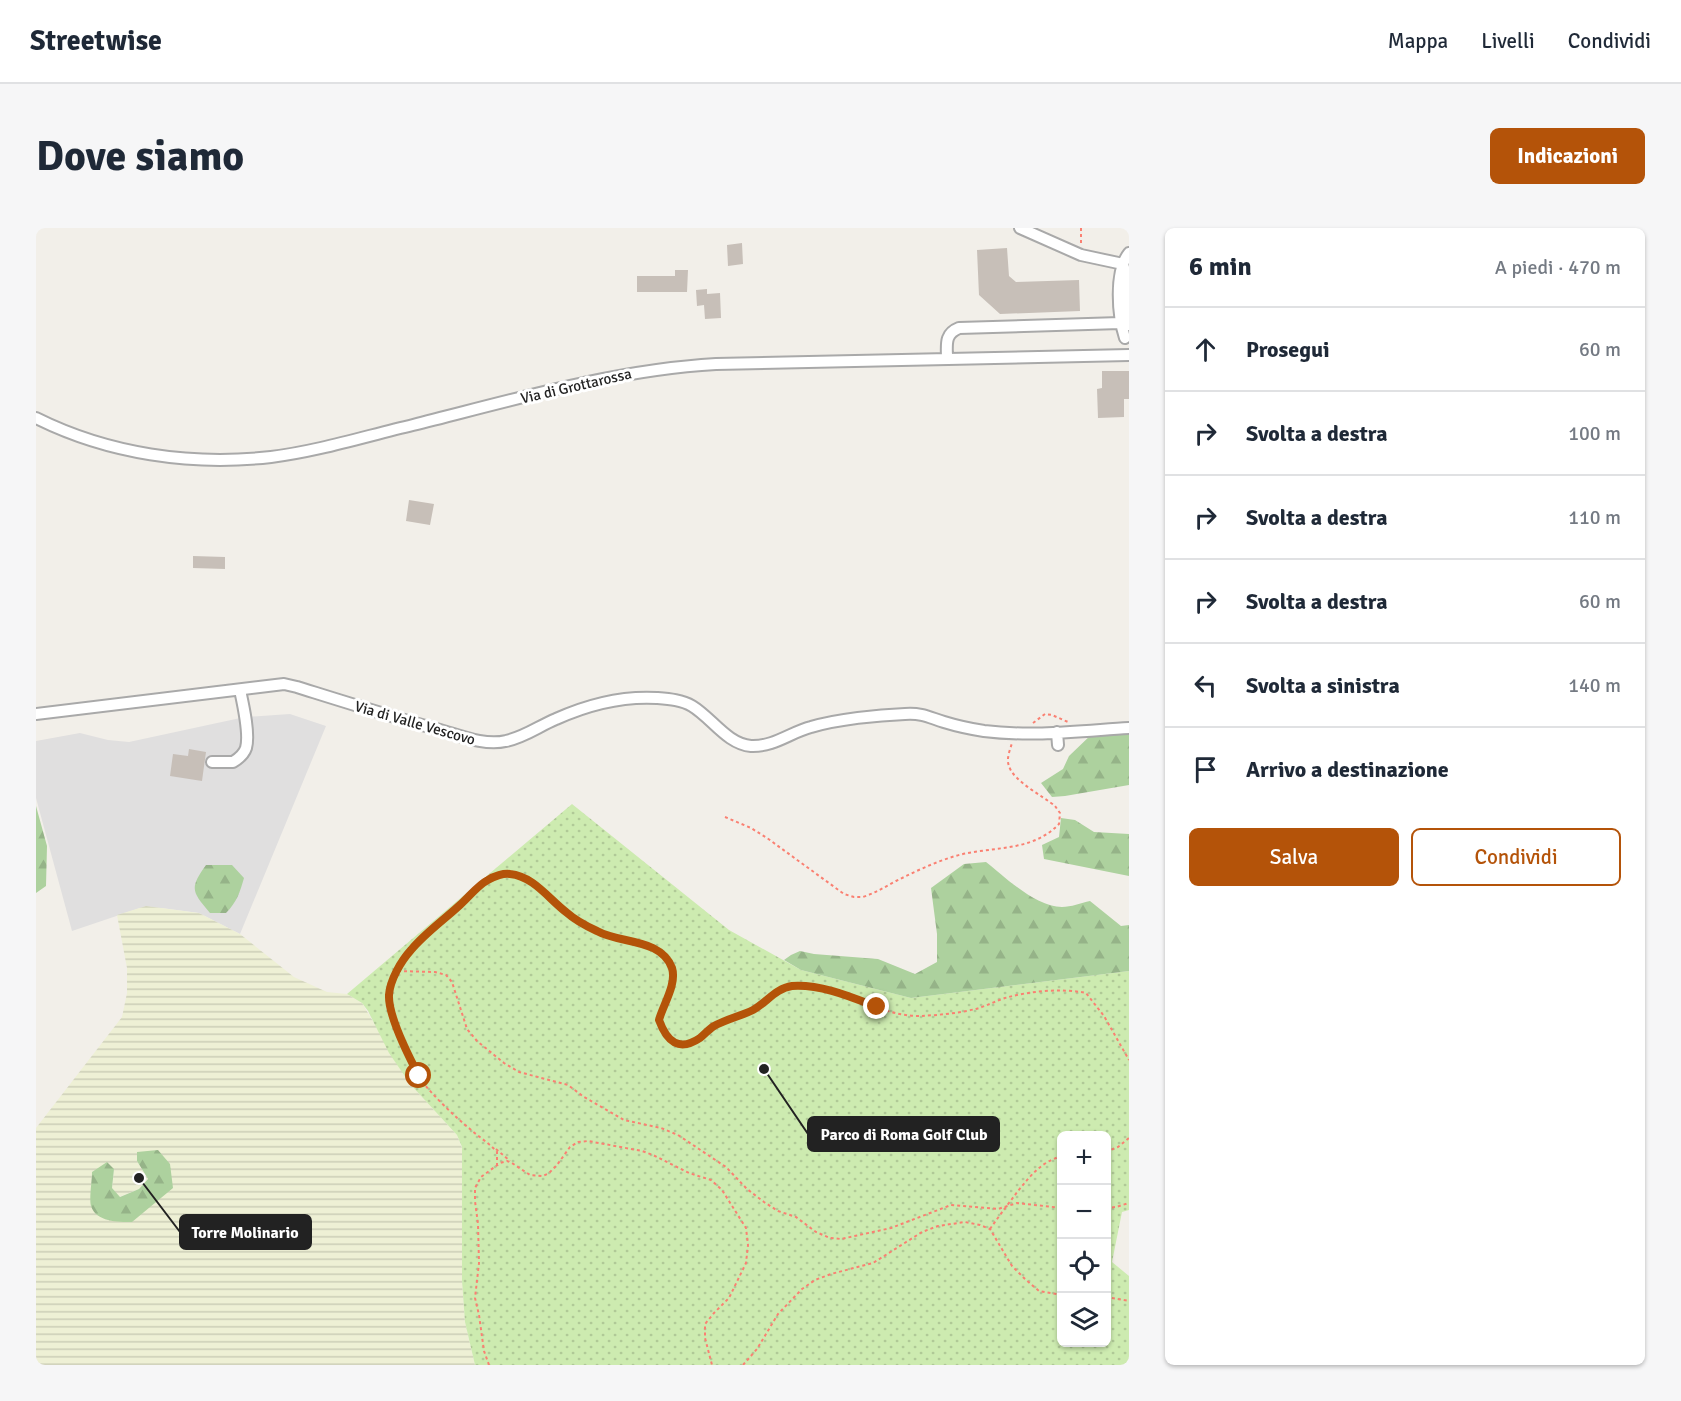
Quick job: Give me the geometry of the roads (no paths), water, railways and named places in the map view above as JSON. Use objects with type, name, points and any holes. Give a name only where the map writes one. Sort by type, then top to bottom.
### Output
[{"type":"street","points":[[1020,228],[1081,255],[1123,264]]},
{"type":"street","points":[[1127,355],[1125,338],[1127,278],[1123,264],[1129,253]]},
{"type":"street","points":[[947,359],[947,339],[950,333],[959,328],[1126,324]]},
{"type":"street","name":"Via di Grottarossa","points":[[36,418],[75,435],[129,450],[176,457],[247,459],[273,457],[324,447],[567,387],[662,368],[716,364],[1127,355]]},
{"type":"street","name":"Via di Valle Vescovo","points":[[36,714],[284,684],[485,743],[505,742],[529,734],[555,719],[582,709],[633,698],[678,700],[692,706],[737,743],[751,746],[776,742],[809,727],[831,722],[922,713],[944,722],[974,729],[1019,733],[1129,728]]},
{"type":"street","points":[[212,762],[233,762],[243,754],[246,748],[245,717],[240,690]]},
{"type":"street","points":[[1057,732],[1058,745]]},
{"type":"place","name":"Parco di Roma Golf Club","points":[[764,1069]]},
{"type":"place","name":"Torre Molinario","points":[[139,1178]]}]
